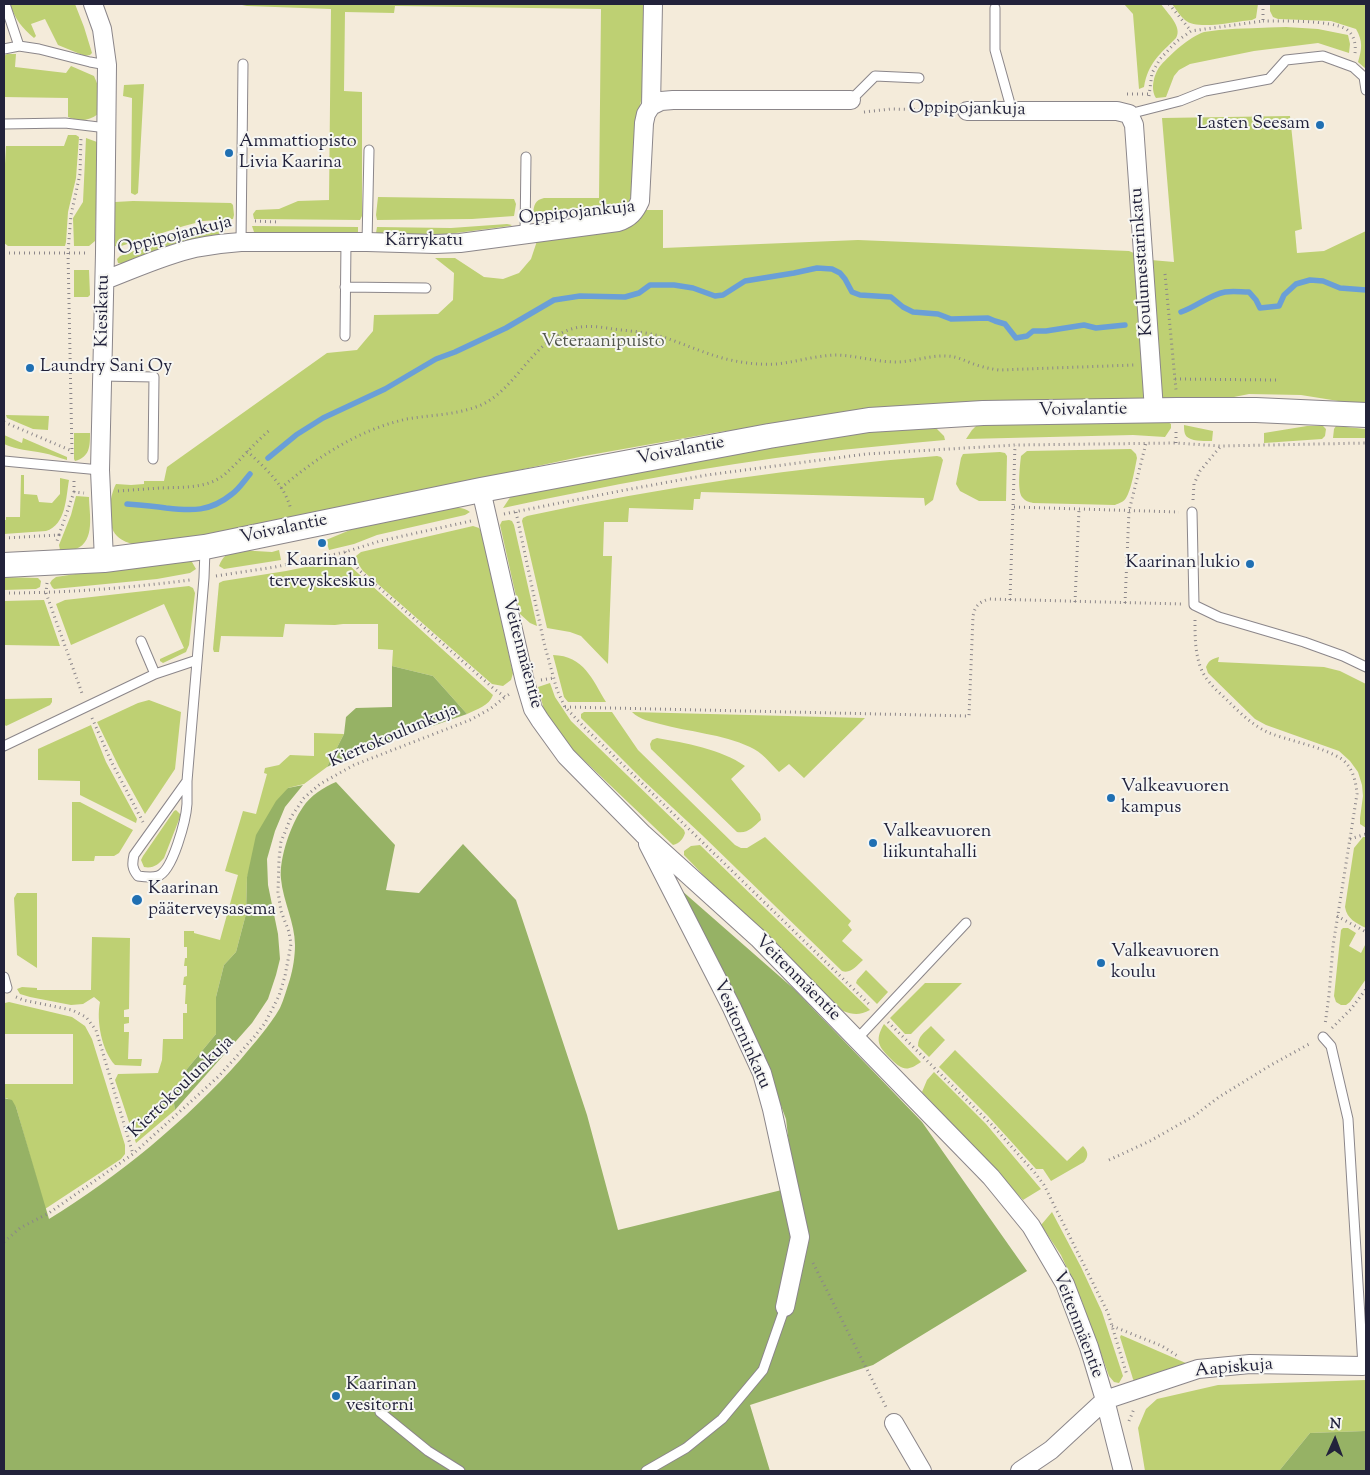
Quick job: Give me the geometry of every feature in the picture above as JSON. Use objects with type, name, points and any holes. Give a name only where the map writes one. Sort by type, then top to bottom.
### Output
[{"type":"street","name":"Kiesikatu","points":[[93,4],[102,29],[107,64],[100,470],[104,560]]},
{"type":"street","name":"Kärrykatu","points":[[104,280],[196,248],[241,242],[460,243],[618,222],[629,218],[636,210],[640,201],[644,123],[646,114],[651,106],[652,4]]},
{"type":"street","points":[[651,106],[661,101],[673,100],[855,106]]},
{"type":"street","name":"Oppipojankuja","points":[[966,111],[1117,110],[1129,114]]},
{"type":"street","name":"Koulumestarinkatu","points":[[1129,114],[1134,125],[1154,410]]},
{"type":"street","name":"Voivalantie","points":[[4,565],[104,560],[205,546],[481,490],[769,436],[869,420],[983,413],[1154,410],[1256,410],[1366,415]]},
{"type":"street","name":"Veitenmäentie","points":[[481,490],[525,682],[534,709],[540,720],[566,756],[643,834],[758,938],[991,1177],[1031,1226],[1065,1284],[1089,1347],[1123,1471]]},
{"type":"street","name":"Vesitorninkatu","points":[[643,834],[732,1008],[762,1073],[772,1109],[800,1237],[785,1307]]},
{"type":"street","name":"Aapiskuja","points":[[1105,1400],[1198,1369],[1250,1364],[1365,1366]]},
{"type":"street","points":[[1020,1471],[1051,1450],[1105,1400]]},
{"type":"street","points":[[894,1423],[922,1471]]},
{"type":"lane","points":[[5,4],[19,46]]},
{"type":"lane","points":[[995,8],[995,50],[1012,111]]},
{"type":"lane","points":[[4,49],[19,46],[107,64]]},
{"type":"lane","points":[[1129,114],[1180,101],[1205,91],[1269,79],[1286,60],[1324,56],[1353,67],[1364,78],[1366,90]]},
{"type":"lane","points":[[241,242],[244,64]]},
{"type":"lane","points":[[855,106],[875,76],[919,78]]},
{"type":"lane","points":[[4,124],[64,123],[107,128]]},
{"type":"lane","points":[[367,242],[369,150]]},
{"type":"lane","points":[[525,234],[526,157]]},
{"type":"lane","points":[[345,336],[346,242]]},
{"type":"lane","points":[[345,287],[426,288]]},
{"type":"lane","points":[[102,376],[154,377],[153,459]]},
{"type":"lane","points":[[4,461],[100,470]]},
{"type":"lane","points":[[1192,512],[1194,605],[1219,617],[1344,656],[1366,667]]},
{"type":"lane","points":[[187,781],[134,855],[132,864],[138,876],[150,877],[160,875],[170,862],[184,822],[187,805],[187,781],[205,546]]},
{"type":"lane","points":[[140,641],[155,674]]},
{"type":"lane","points":[[4,746],[155,674],[197,660]]},
{"type":"lane","points":[[857,1039],[966,923]]},
{"type":"lane","points":[[4,977],[7,988]]},
{"type":"lane","points":[[1323,1037],[1331,1046],[1348,1119],[1365,1366]]},
{"type":"lane","points":[[646,1471],[686,1448],[722,1419],[763,1370],[785,1307]]},
{"type":"lane","points":[[380,1412],[428,1451],[460,1471]]},
{"type":"path","points":[[1169,4],[1191,31]]},
{"type":"path","points":[[1262,21],[1263,4]]},
{"type":"path","points":[[1148,94],[1152,73],[1160,59],[1176,42],[1191,31],[1262,21],[1299,21],[1332,24],[1344,28],[1351,33],[1354,40],[1353,67]]},
{"type":"path","name":"Oppipojankuja","points":[[855,106],[966,111]]},
{"type":"path","points":[[74,492],[68,252],[71,215],[80,174],[82,125]]},
{"type":"path","name":"Oppipojankuja","points":[[199,227],[242,221],[280,222]]},
{"type":"path","points":[[4,253],[105,253]]},
{"type":"path","points":[[282,488],[318,459],[378,428],[409,419],[464,411],[484,404],[502,389],[544,346],[564,331],[576,327],[600,327],[660,336],[717,356],[752,364],[778,363],[838,355],[895,362],[945,356],[955,357],[979,366],[999,370],[1173,363]]},
{"type":"path","points":[[1175,379],[1276,380]]},
{"type":"path","points":[[4,422],[72,451]]},
{"type":"path","points":[[128,490],[199,486],[222,476],[271,429]]},
{"type":"path","points":[[1125,603],[1129,511],[1146,443]]},
{"type":"path","points":[[4,593],[46,593],[156,585],[275,567],[487,517],[625,490],[707,475],[866,454],[1015,445],[1176,443],[1220,446],[1366,443]]},
{"type":"path","points":[[1010,600],[1015,445]]},
{"type":"path","points":[[1014,507],[1192,512],[1194,484],[1200,471],[1220,446]]},
{"type":"path","points":[[248,451],[282,488],[288,501],[294,528]]},
{"type":"path","points":[[1075,602],[1079,509]]},
{"type":"path","points":[[516,512],[544,643],[557,690],[565,707],[976,1108],[1035,1174],[1051,1198],[1108,1313],[1126,1371],[1134,1409],[1128,1424]]},
{"type":"path","points":[[345,552],[359,570],[493,688]]},
{"type":"path","points":[[565,707],[969,716],[972,616],[977,604],[983,600],[1194,605],[1196,654],[1200,667],[1208,681],[1251,723],[1268,732],[1340,758],[1350,768],[1356,781],[1357,794],[1337,916],[1323,1037]]},
{"type":"path","name":"Kiertokoulunkuja","points":[[4,1242],[20,1228],[48,1213],[133,1154],[219,1076],[254,1037],[272,1010],[279,996],[285,976],[291,944],[289,932],[281,911],[278,892],[278,859],[291,817],[304,798],[320,784],[354,765],[470,720],[490,709],[505,697]]},
{"type":"path","points":[[1350,839],[1366,834]]},
{"type":"path","points":[[1337,916],[1366,932]]},
{"type":"path","points":[[7,988],[12,995],[23,1000],[72,1010],[86,1017],[96,1030],[133,1154]]},
{"type":"path","points":[[1109,1160],[1150,1141],[1194,1116],[1271,1064],[1323,1037],[1366,989]]},
{"type":"path","points":[[800,1237],[894,1423]]},
{"type":"path","points":[[1112,1326],[1162,1346],[1198,1369]]},
{"type":"green space","points":[[10,4],[75,4],[92,53],[85,56],[58,45],[45,19],[31,24],[36,36],[34,38],[19,23]]},
{"type":"green space","points":[[237,4],[646,4],[642,96],[635,131],[632,192],[629,202],[533,213],[536,203],[544,198],[599,198],[601,9],[395,6],[394,13],[345,12],[344,91],[362,92],[362,216],[360,220],[254,219],[253,214],[256,210],[279,209],[298,201],[329,200],[331,9]]},
{"type":"green space","points":[[1124,4],[1161,4],[1176,25],[1178,34],[1152,65],[1148,71],[1144,87],[1139,89],[1133,14]]},
{"type":"green space","points":[[1172,4],[1258,4],[1256,18],[1252,20],[1198,25],[1185,20]]},
{"type":"green space","points":[[1270,4],[1366,4],[1366,69],[1358,62],[1361,45],[1356,29],[1331,21],[1278,19],[1273,17],[1270,11]]},
{"type":"green space","points":[[1286,27],[1318,29],[1348,35],[1349,53],[1318,43],[1254,51],[1190,64],[1179,70],[1174,76],[1166,97],[1156,98],[1153,86],[1159,68],[1181,46],[1198,34],[1244,28]]},
{"type":"green space","points":[[16,54],[15,67],[66,73],[71,66],[94,76],[99,88],[98,114],[84,120],[68,117],[68,98],[4,97],[4,56]]},
{"type":"green space","points":[[144,84],[138,193],[135,195],[131,193],[132,98],[123,96],[124,85]]},
{"type":"green space","name":"Veteraanipuisto","points":[[1290,116],[1302,229],[1295,231],[1297,253],[1324,251],[1366,231],[1366,404],[1301,395],[1249,394],[1209,402],[828,419],[719,432],[584,456],[237,531],[135,545],[119,538],[111,525],[110,503],[116,484],[131,485],[144,484],[144,481],[164,481],[167,467],[327,353],[357,350],[373,331],[374,315],[438,314],[453,300],[454,273],[435,258],[455,258],[484,277],[503,279],[519,273],[531,259],[537,241],[618,231],[631,226],[646,210],[663,210],[663,248],[858,240],[1129,251],[1151,260],[1174,262],[1162,118]]},
{"type":"green space","points":[[68,135],[79,137],[76,178],[68,212],[65,246],[8,246],[4,243],[6,146],[64,146]]},
{"type":"green space","points":[[86,138],[98,144],[95,241],[89,246],[74,246],[73,218],[83,202]]},
{"type":"green space","points":[[378,197],[514,199],[516,204],[514,216],[472,219],[377,220]]},
{"type":"green space","points":[[115,202],[231,203],[234,215],[233,219],[203,221],[118,247],[115,246],[113,243]]},
{"type":"green space","points":[[229,225],[224,232],[218,235],[126,264],[118,263],[117,259],[120,256],[160,241],[201,229]]},
{"type":"green space","points":[[512,225],[433,236],[379,235],[376,233],[377,227],[451,228]]},
{"type":"green space","points":[[252,226],[358,227],[358,233],[257,234]]},
{"type":"green space","points":[[74,270],[89,270],[90,295],[88,297],[74,297]]},
{"type":"green space","points":[[6,415],[49,416],[48,430],[33,429],[7,418]]},
{"type":"green space","points":[[1168,422],[1171,424],[1171,428],[1165,437],[1133,435],[966,439],[978,424]]},
{"type":"green space","points":[[1184,425],[1213,431],[1212,441],[1187,437]]},
{"type":"green space","points":[[1307,426],[1323,426],[1326,429],[1325,436],[1322,439],[1264,443],[1264,433]]},
{"type":"green space","points":[[1336,426],[1366,429],[1366,438],[1333,438]]},
{"type":"green space","points":[[935,427],[944,436],[945,440],[813,453],[696,470],[503,508],[511,496],[617,470],[867,432]]},
{"type":"green space","points":[[74,433],[90,433],[89,447],[86,454],[75,461],[74,459]]},
{"type":"green space","points":[[4,435],[22,443],[23,438],[67,457],[67,460],[9,446],[4,444]]},
{"type":"green space","points":[[1131,449],[1137,458],[1131,485],[1125,499],[1115,505],[1033,503],[1024,499],[1020,494],[1021,456],[1027,451]]},
{"type":"green space","points":[[1005,453],[1007,456],[1006,501],[979,501],[960,491],[956,484],[963,454]]},
{"type":"green space","points":[[937,456],[943,460],[933,500],[925,506],[924,498],[701,492],[700,499],[694,499],[693,510],[629,508],[628,522],[604,522],[603,556],[612,556],[608,664],[581,636],[547,628],[522,521],[527,516],[628,496],[730,479],[833,466]]},
{"type":"green space","points":[[21,475],[24,475],[24,494],[37,495],[39,502],[52,503],[60,494],[60,478],[69,480],[64,510],[58,523],[53,528],[46,531],[4,534],[4,520],[6,520],[6,517],[20,517]]},
{"type":"green space","points":[[76,496],[89,497],[89,533],[82,545],[76,549],[60,550],[59,545],[71,515]]},
{"type":"green space","points":[[447,507],[462,508],[470,512],[465,515],[377,535],[354,544],[329,550],[326,540],[367,523]]},
{"type":"green space","points":[[509,520],[514,525],[537,626],[530,623],[520,614],[500,525],[502,521]]},
{"type":"green space","points":[[473,526],[479,528],[482,533],[513,673],[511,680],[503,686],[492,684],[363,571],[357,562],[356,556],[361,552]]},
{"type":"green space","points":[[238,550],[272,552],[279,550],[281,560],[224,569],[219,566],[226,555]]},
{"type":"green space","points":[[184,559],[192,562],[196,569],[190,573],[157,579],[54,589],[50,583],[56,577]]},
{"type":"green space","points":[[340,560],[349,565],[493,695],[489,702],[467,714],[433,676],[392,666],[393,650],[378,649],[378,624],[285,624],[283,637],[221,636],[219,652],[214,652],[219,583]]},
{"type":"green space","points":[[4,577],[38,578],[41,581],[40,587],[36,589],[4,590]]},
{"type":"green space","points":[[189,586],[193,588],[195,593],[189,645],[186,652],[163,663],[160,659],[184,648],[164,604],[71,645],[56,604],[65,600]]},
{"type":"green space","points":[[44,600],[60,646],[4,645],[4,601]]},
{"type":"green space","points":[[553,655],[564,656],[580,664],[591,677],[606,702],[568,702],[564,697]]},
{"type":"green space","points":[[1219,657],[1218,662],[1324,667],[1340,671],[1366,684],[1366,828],[1360,824],[1363,796],[1362,785],[1358,772],[1350,761],[1339,751],[1266,725],[1255,719],[1208,673],[1206,667],[1208,663]]},
{"type":"green space","points":[[392,666],[433,676],[467,714],[355,753],[327,767],[344,734],[346,717],[356,708],[392,707]]},
{"type":"green space","points":[[550,683],[555,697],[571,721],[684,830],[685,833],[679,842],[673,845],[569,746],[552,725],[544,710],[538,687]]},
{"type":"green space","points":[[52,698],[50,705],[6,726],[4,724],[4,699]]},
{"type":"green space","points":[[149,700],[181,712],[175,769],[145,814],[97,722],[138,703]]},
{"type":"green space","points":[[584,712],[612,712],[638,750],[735,845],[747,848],[765,837],[851,921],[848,925],[852,930],[842,941],[863,960],[851,970],[842,971],[581,718],[581,714]]},
{"type":"green space","points":[[632,712],[865,718],[804,778],[789,764],[779,772],[766,758],[750,747],[717,736],[649,721],[638,717]]},
{"type":"green space","points":[[91,725],[106,762],[137,819],[136,823],[80,795],[80,781],[38,780],[38,749]]},
{"type":"green space","points":[[314,733],[344,734],[327,767],[304,784],[288,788],[247,877],[246,914],[236,952],[224,965],[216,997],[216,1034],[187,1069],[173,1097],[175,1110],[136,1143],[115,1080],[118,1074],[158,1073],[162,1060],[163,1039],[183,1039],[183,1013],[187,1013],[187,1004],[185,1004],[186,985],[183,985],[184,977],[187,976],[187,966],[184,966],[185,958],[187,958],[187,947],[184,947],[184,931],[194,931],[194,933],[220,940],[238,875],[225,871],[243,811],[256,814],[267,774],[264,773],[265,768],[279,765],[290,755],[314,756]]},
{"type":"green space","points":[[657,738],[714,751],[745,766],[731,779],[760,814],[761,820],[748,831],[737,832],[651,749],[650,744],[652,740]]},
{"type":"green space","points":[[336,782],[395,845],[386,890],[419,893],[463,844],[516,900],[587,1115],[618,1230],[794,1187],[786,1119],[761,1053],[732,988],[681,890],[794,989],[922,1122],[1027,1271],[873,1365],[750,1405],[770,1471],[4,1471],[4,1098],[12,1100],[16,1107],[49,1219],[75,1203],[126,1166],[198,1104],[241,1059],[267,1028],[280,1008],[291,975],[295,949],[293,928],[281,879],[284,851],[294,822],[309,799]]},
{"type":"green space","points":[[303,785],[285,807],[275,831],[267,859],[268,885],[278,934],[280,959],[268,999],[252,1023],[175,1110],[173,1097],[187,1069],[216,1034],[216,997],[224,965],[236,952],[246,914],[247,877],[256,835],[276,801],[288,788]]},
{"type":"green space","points":[[72,802],[80,802],[133,830],[119,853],[114,856],[95,856],[94,861],[72,861]]},
{"type":"green space","points":[[176,810],[180,817],[164,858],[156,866],[144,867],[141,860],[143,856]]},
{"type":"green space","points":[[1363,837],[1366,837],[1366,928],[1350,918],[1345,907],[1354,848]]},
{"type":"green space","points":[[700,845],[870,1010],[857,1014],[843,1011],[710,882],[684,855],[684,851],[691,846]]},
{"type":"green space","points":[[17,893],[37,893],[37,968],[17,955],[14,898]]},
{"type":"green space","points":[[1348,928],[1356,933],[1349,946],[1361,953],[1366,943],[1366,979],[1346,1005],[1336,1002],[1334,996],[1341,930]]},
{"type":"green space","points":[[92,937],[130,938],[129,1009],[124,1010],[124,1017],[129,1017],[129,1023],[124,1024],[124,1032],[129,1032],[128,1059],[142,1059],[141,1066],[115,1065],[110,1059],[101,1035],[100,1002],[94,997],[83,1004],[71,1005],[30,997],[20,994],[17,989],[22,987],[37,988],[37,990],[91,990]]},
{"type":"green space","points":[[866,970],[888,992],[877,1004],[856,983]]},
{"type":"green space","points":[[925,983],[962,983],[911,1034],[905,1034],[890,1018]]},
{"type":"green space","points":[[9,1002],[72,1017],[85,1026],[92,1039],[125,1145],[125,1154],[121,1159],[45,1209],[16,1107],[7,1098],[4,1098],[4,1084],[73,1084],[73,1034],[4,1034],[4,1005]]},
{"type":"green space","points":[[884,1024],[921,1062],[912,1067],[905,1068],[898,1066],[887,1055],[879,1043],[879,1035]]},
{"type":"green space","points":[[931,1026],[945,1040],[929,1057],[918,1046],[918,1043],[920,1037]]},
{"type":"green space","points":[[955,1050],[1067,1161],[1083,1146],[1087,1154],[1084,1162],[1051,1181],[1043,1169],[1036,1169],[988,1116],[939,1067]]},
{"type":"green space","points":[[934,1072],[986,1124],[1041,1189],[1023,1200],[922,1092],[927,1080]]},
{"type":"green space","points":[[1052,1212],[1102,1312],[1123,1376],[1119,1383],[1114,1382],[1109,1376],[1081,1299],[1061,1255],[1041,1225]]},
{"type":"green space","points":[[1121,1335],[1188,1364],[1135,1382],[1120,1337]]},
{"type":"green space","points":[[1366,1380],[1366,1430],[1310,1433],[1279,1471],[1145,1471],[1138,1428],[1146,1409],[1157,1399],[1218,1385]]},
{"type":"green space","points":[[1366,1430],[1366,1471],[1279,1471],[1310,1433]]},
{"type":"waterway","points":[[268,458],[296,435],[323,418],[385,389],[436,359],[506,328],[554,300],[580,296],[625,297],[639,293],[650,285],[674,285],[693,288],[715,296],[723,295],[745,281],[817,268],[832,269],[840,273],[852,292],[860,295],[891,297],[903,307],[913,312],[938,314],[951,319],[988,318],[1005,324],[1016,338],[1027,336],[1033,331],[1046,331],[1084,325],[1096,328],[1125,325]]},
{"type":"waterway","points":[[1181,312],[1213,296],[1228,292],[1249,292],[1260,308],[1279,306],[1284,295],[1296,284],[1310,280],[1323,281],[1340,288],[1366,290]]},
{"type":"waterway","points":[[127,504],[184,510],[200,509],[224,500],[235,492],[250,474]]},
{"type":"place","name":"Lasten Seesam","points":[[1320,125]]},
{"type":"place","name":"Ammattiopisto Livia Kaarina","points":[[229,153]]},
{"type":"place","name":"Laundry Sani Oy","points":[[30,368]]},
{"type":"place","name":"Kaarinan terveyskeskus","points":[[322,543]]},
{"type":"place","name":"Kaarinan lukio","points":[[1250,564]]},
{"type":"place","name":"Valkeavuoren kampus","points":[[1111,798]]},
{"type":"place","name":"Valkeavuoren liikuntahalli","points":[[873,843]]},
{"type":"place","name":"Kaarinan pääterveysasema","points":[[137,900]]},
{"type":"place","name":"Valkeavuoren koulu","points":[[1101,963]]},
{"type":"place","name":"Kaarinan vesitorni","points":[[336,1396]]}]
